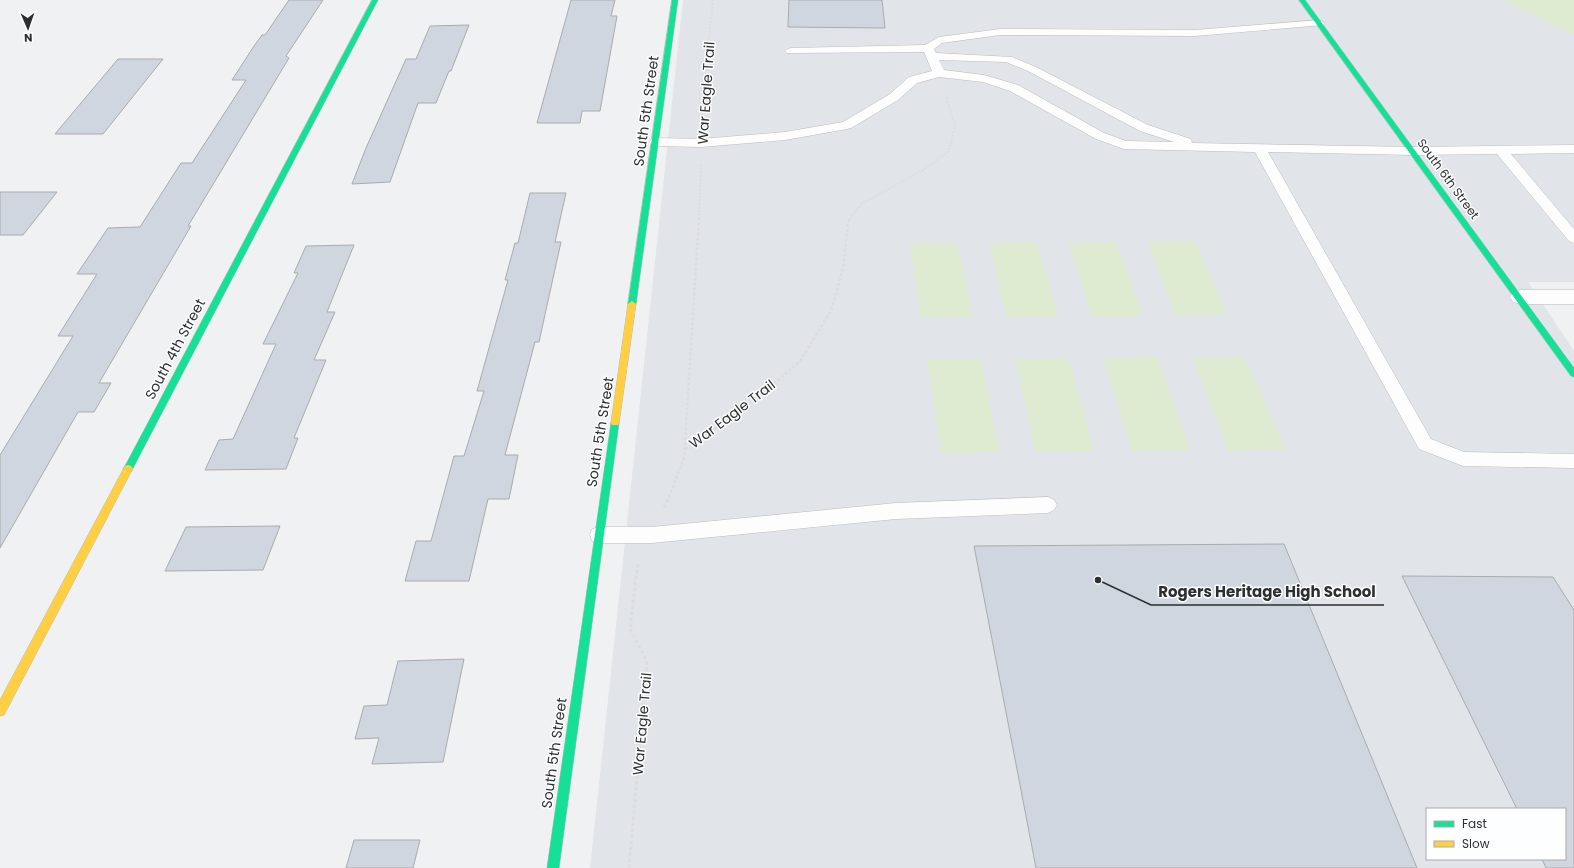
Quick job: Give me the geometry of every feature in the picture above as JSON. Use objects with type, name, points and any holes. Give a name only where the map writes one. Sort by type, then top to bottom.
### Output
[{"type":"street","name":"South 4th Street","points":[[0,711],[375,0]]},
{"type":"street","name":"South 5th Street","points":[[553,868],[675,0]]},
{"type":"street","name":"South 6th Street","points":[[1302,0],[1520,297],[1574,374]]},
{"type":"street","points":[[1520,297],[1574,297]]},
{"type":"lane","points":[[930,52],[939,40],[1000,32],[1195,33],[1319,23]]},
{"type":"lane","points":[[791,51],[894,50],[1008,59],[1032,69],[1144,128],[1203,147]]},
{"type":"lane","points":[[930,52],[939,73]]},
{"type":"lane","points":[[656,142],[702,143],[786,136],[847,125],[894,97],[912,80],[939,73],[984,79],[1014,88],[1100,136],[1124,145],[1413,151],[1574,150]]},
{"type":"lane","points":[[1259,148],[1425,444],[1463,459],[1574,460]]},
{"type":"lane","points":[[1501,150],[1574,238]]},
{"type":"lane","points":[[599,535],[652,535],[896,511],[1048,505]]},
{"type":"path","name":"War Eagle Trail","points":[[629,868],[647,662],[630,629],[637,568],[684,458],[696,280],[702,143],[701,125],[713,0]]},
{"type":"path","name":"War Eagle Trail","points":[[685,449],[747,407],[800,361],[831,311],[843,268],[848,222],[861,204],[923,170],[949,151],[955,125],[939,73]]},
{"type":"shaded area","points":[[683,0],[1574,0],[1574,282],[1528,282],[1574,351],[1574,868],[590,868]]},
{"type":"green space","points":[[1504,0],[1574,0],[1574,35]]},
{"type":"green space","points":[[1147,241],[1195,241],[1227,314],[1176,315]]},
{"type":"green space","points":[[1037,242],[1058,316],[1006,317],[990,243]]},
{"type":"green space","points":[[1069,242],[1116,242],[1143,316],[1091,316]]},
{"type":"green space","points":[[910,243],[958,243],[972,317],[921,318]]},
{"type":"green space","points":[[1157,357],[1190,451],[1132,451],[1103,358]]},
{"type":"green space","points":[[1245,357],[1286,450],[1229,451],[1192,358]]},
{"type":"green space","points":[[1069,358],[1094,451],[1036,452],[1015,359]]},
{"type":"green space","points":[[927,359],[981,359],[999,452],[941,453]]},
{"type":"building","points":[[289,0],[323,0],[286,56],[289,58],[188,226],[191,226],[99,383],[111,383],[94,412],[78,412],[0,548],[0,455],[73,336],[58,336],[97,274],[77,274],[108,228],[140,227],[181,163],[192,163],[246,80],[232,80],[254,46],[262,35],[265,35]]},
{"type":"building","points":[[571,0],[615,0],[611,16],[617,16],[600,111],[582,111],[580,123],[537,123]]},
{"type":"building","points":[[789,0],[882,0],[885,28],[788,27]]},
{"type":"building","points":[[469,25],[451,71],[449,71],[436,103],[418,103],[390,182],[352,184],[366,148],[406,59],[416,59],[430,26]]},
{"type":"building","points":[[118,59],[163,59],[103,134],[55,134]]},
{"type":"building","points":[[0,192],[57,192],[23,235],[0,235]]},
{"type":"building","points":[[530,193],[566,193],[555,242],[561,242],[539,342],[535,342],[505,455],[518,455],[509,499],[488,499],[469,581],[405,581],[416,541],[431,541],[454,456],[464,456],[484,391],[477,391],[508,280],[505,280],[515,243],[518,243]]},
{"type":"building","points":[[354,245],[327,312],[335,312],[314,360],[326,360],[294,438],[298,438],[286,469],[205,470],[219,440],[233,439],[276,344],[263,344],[298,273],[294,273],[306,246]]},
{"type":"building","points":[[280,526],[263,570],[165,571],[186,527]]},
{"type":"building","points":[[1284,544],[1417,868],[1036,868],[974,546]]},
{"type":"building","points":[[1402,576],[1553,577],[1574,610],[1574,868],[1546,868],[1542,860],[1566,860],[1566,808],[1517,808]]},
{"type":"building","points":[[464,659],[443,762],[372,764],[379,738],[355,739],[364,706],[387,705],[398,661]]},
{"type":"building","points":[[354,840],[420,840],[413,868],[346,868]]},
{"type":"traffic: fast","points":[[128,469],[375,0]]},
{"type":"traffic: fast","points":[[632,304],[675,0]]},
{"type":"traffic: fast","points":[[1302,0],[1574,374]]},
{"type":"traffic: fast","points":[[553,868],[615,423]]},
{"type":"traffic: slow","points":[[615,423],[632,304]]},
{"type":"traffic: slow","points":[[0,711],[128,469]]},
{"type":"place","name":"Rogers Heritage High School","points":[[1098,580]]}]
